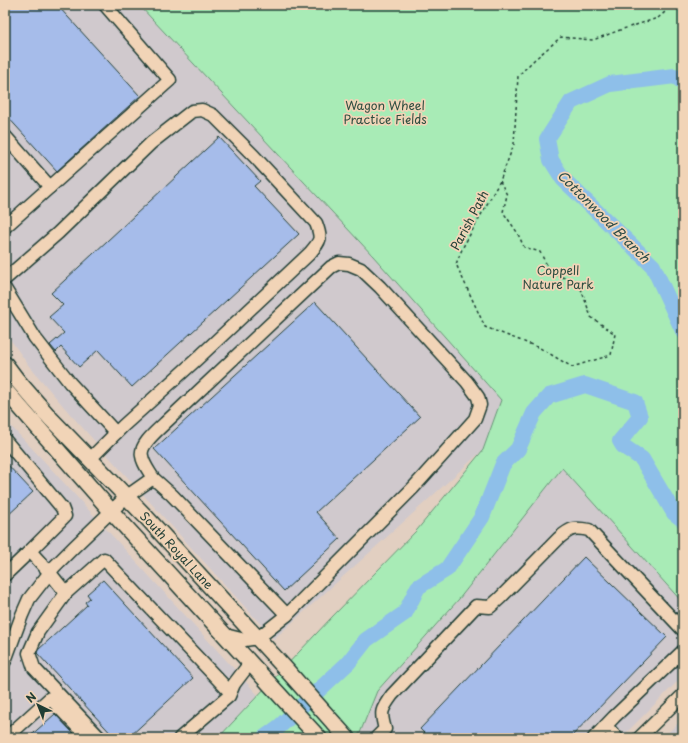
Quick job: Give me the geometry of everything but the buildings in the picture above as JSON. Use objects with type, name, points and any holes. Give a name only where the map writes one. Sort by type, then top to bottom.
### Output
[{"type":"main road","name":"South Royal Lane","points":[[5,364],[51,419],[147,518],[258,638],[347,738]]},
{"type":"main road","name":"South Royal Lane","points":[[5,390],[111,511],[318,738]]},
{"type":"street","points":[[7,221],[50,187],[170,80],[105,5]]},
{"type":"street","points":[[5,279],[58,233],[151,143],[192,111],[202,110],[214,115],[316,223],[320,233],[318,242],[310,253],[116,433],[90,459]]},
{"type":"street","points":[[5,136],[50,187]]},
{"type":"street","points":[[225,635],[244,640],[258,638],[287,615],[414,488],[475,419],[480,404],[478,397],[467,382],[361,269],[349,264],[339,263],[331,267],[165,423],[144,445],[141,454],[144,463],[154,478],[287,615]]},
{"type":"street","points":[[5,289],[44,350],[70,383],[116,433]]},
{"type":"street","points":[[5,440],[62,508],[65,516],[5,575]]},
{"type":"street","points":[[5,661],[29,599],[50,573],[74,547],[126,497],[154,478]]},
{"type":"street","points":[[376,738],[389,734],[381,717],[383,706],[392,695],[476,606],[490,607],[568,530],[579,528],[590,530],[683,630]]},
{"type":"street","points":[[30,551],[66,593]]},
{"type":"street","points":[[100,738],[34,668],[29,653],[38,632],[66,593],[104,559],[230,692]]},
{"type":"street","points":[[594,738],[683,651]]},
{"type":"street","points":[[180,738],[229,696],[234,684],[250,663]]},
{"type":"street","points":[[639,738],[683,695]]},
{"type":"street","points":[[6,738],[50,698],[88,738]]},
{"type":"street","points":[[606,726],[617,738]]},
{"type":"path","name":"Parish Path","points":[[500,181],[507,195],[503,212],[517,232],[524,247],[540,252],[551,273],[579,283],[591,317],[614,334],[611,355],[572,368],[540,348],[485,327],[456,264],[463,247],[500,181],[514,144],[518,76],[561,37],[593,40],[658,18],[665,12],[669,5]]},
{"type":"shaded area","points":[[5,5],[139,5],[373,256],[501,400],[483,450],[274,639],[71,415],[29,366],[5,332]]},
{"type":"shaded area","points":[[5,420],[258,695],[218,738],[5,738]]},
{"type":"shaded area","points":[[562,467],[683,603],[683,676],[621,738],[364,738],[360,733],[377,691],[459,599]]},
{"type":"shaded area","points":[[683,719],[683,738],[662,738]]},
{"type":"green space","points":[[139,5],[683,5],[683,603],[562,468],[459,599],[377,691],[360,733],[354,738],[218,738],[332,617],[417,530],[483,450],[501,400],[373,256]]},
{"type":"waterway","name":"Cottonwood Branch","points":[[683,82],[675,76],[610,84],[571,102],[547,139],[551,160],[563,179],[653,266],[683,331]]},
{"type":"waterway","name":"Cottonwood Branch","points":[[264,738],[279,727],[348,663],[366,640],[405,613],[418,587],[447,569],[482,517],[503,464],[518,449],[534,413],[549,396],[585,385],[635,402],[640,417],[620,441],[623,446],[642,459],[674,513],[683,520]]},
{"type":"park label","name":"Wagon Wheel Practice Fields","points":[[385,112]]},
{"type":"park label","name":"Coppell Nature Park","points":[[558,277]]}]
